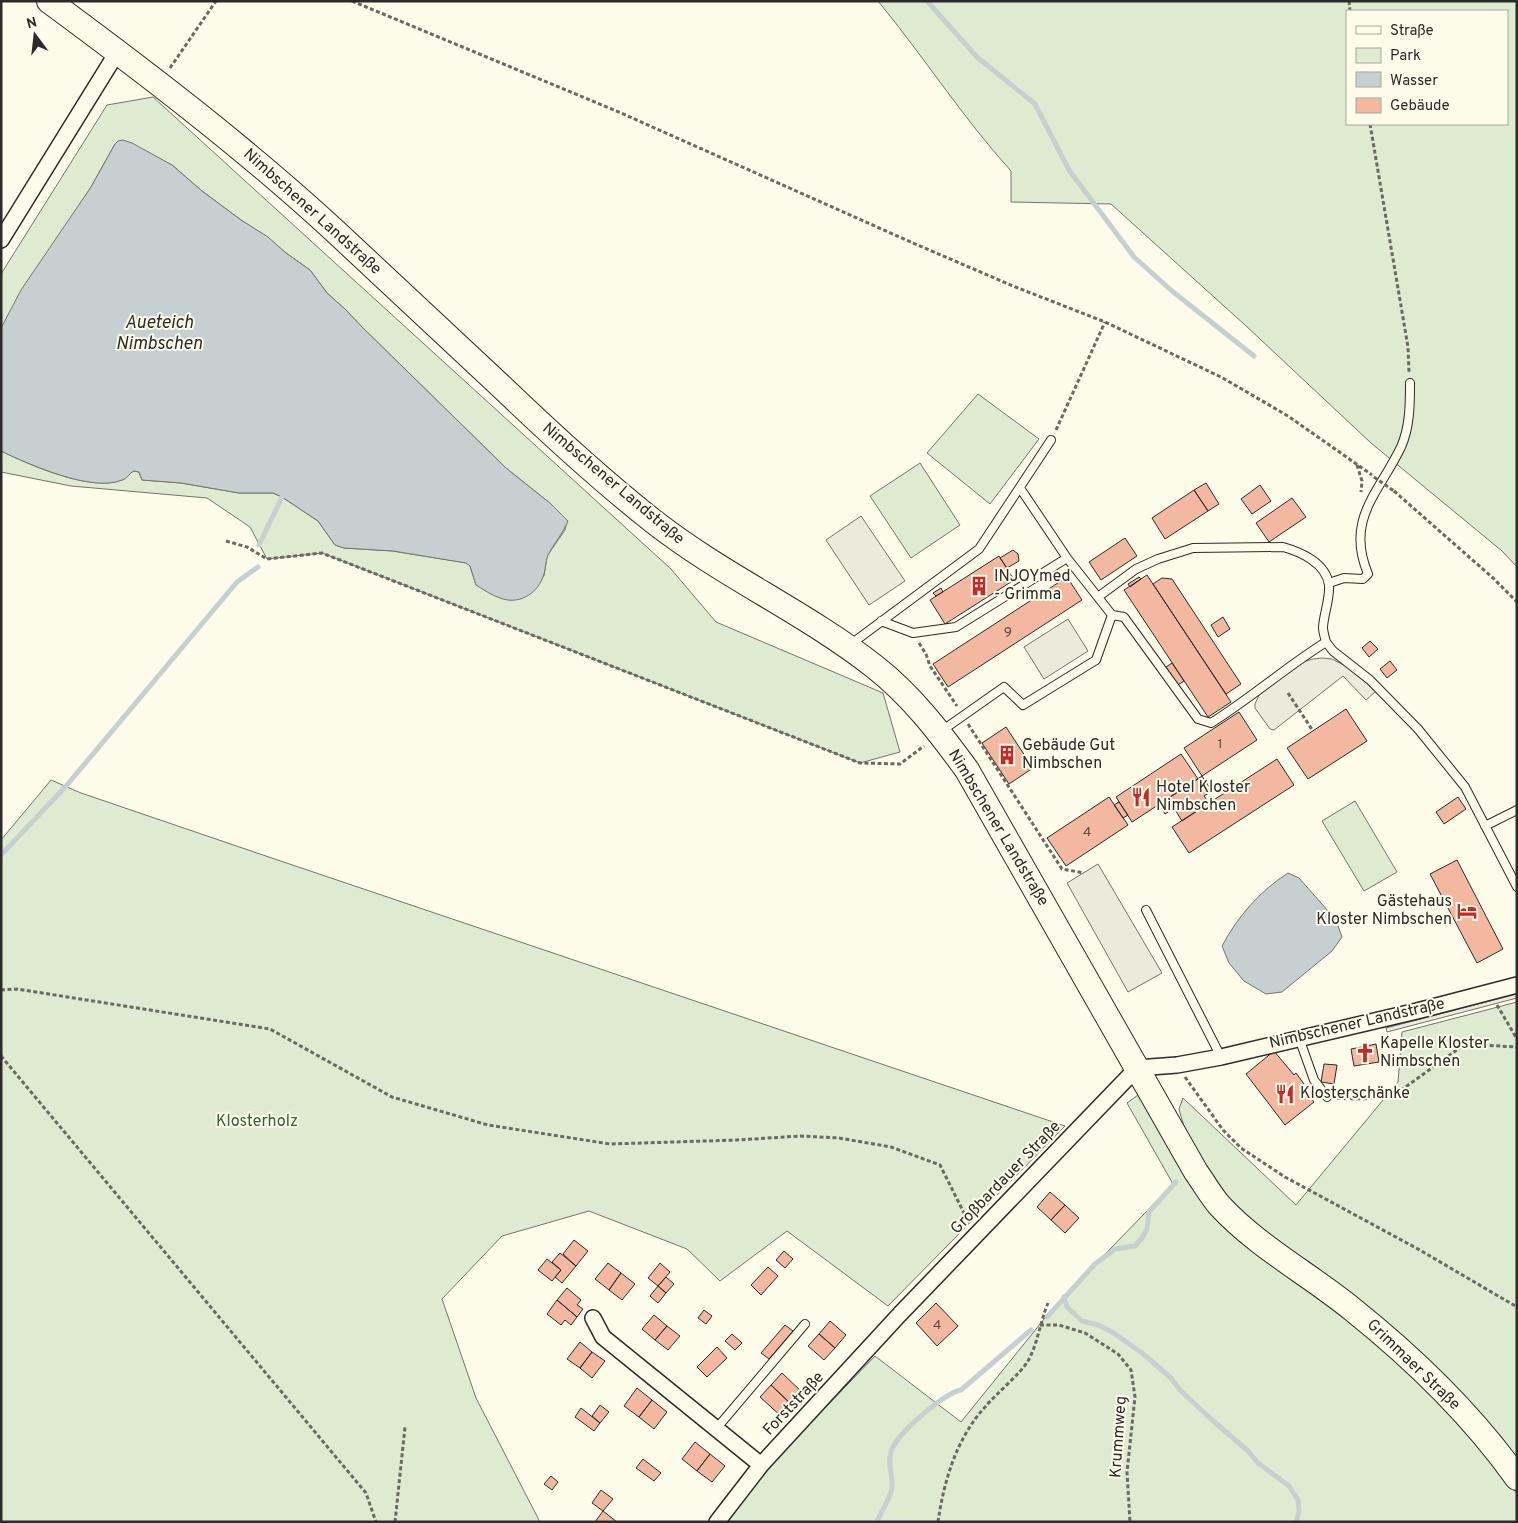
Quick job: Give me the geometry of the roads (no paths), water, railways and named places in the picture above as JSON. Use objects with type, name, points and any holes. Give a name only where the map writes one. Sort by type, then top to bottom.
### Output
[{"type":"main road","name":"Nimbschener Landstraße","points":[[49,1],[118,51],[238,146],[334,230],[567,448],[653,522],[700,555],[809,621],[847,647],[877,668],[919,708],[940,732],[967,770],[1196,1172],[1219,1205],[1250,1234],[1295,1267]]},
{"type":"main road","name":"Grimmaer Straße","points":[[1295,1267],[1351,1308],[1395,1345],[1494,1447],[1517,1478]]},
{"type":"street","points":[[1,240],[118,51]]},
{"type":"street","name":"Nimbschener Landstraße","points":[[1137,1068],[1177,1065],[1221,1056],[1517,985]]},
{"type":"street","name":"Großbardauer Straße","points":[[900,1314],[1137,1068]]},
{"type":"street","name":"Forststraße","points":[[718,1522],[761,1465],[900,1314]]},
{"type":"street","points":[[593,1318],[603,1337],[761,1465]]},
{"type":"lane","points":[[1329,583],[1344,578],[1364,579],[1368,574],[1363,562],[1359,542],[1361,521],[1367,506],[1402,446],[1410,413],[1410,383]]},
{"type":"lane","points":[[847,647],[979,549],[1051,440]]},
{"type":"lane","points":[[1020,488],[1068,558],[1098,597],[1112,615],[1124,617],[1198,719],[1211,723],[1238,706],[1300,659],[1326,642]]},
{"type":"lane","points":[[1098,597],[1136,569],[1158,559],[1194,548],[1269,547],[1297,551],[1321,568],[1329,583],[1323,628],[1326,642],[1333,651],[1370,680],[1418,729],[1465,787],[1517,887]]},
{"type":"lane","points":[[880,621],[913,633],[956,627],[1068,558]]},
{"type":"lane","points":[[940,732],[1004,687],[1023,705],[1096,660],[1112,615]]},
{"type":"lane","points":[[1485,826],[1517,810]]},
{"type":"lane","points":[[1146,910],[1221,1056]]},
{"type":"lane","points":[[1299,1038],[1314,1080],[1326,1097]]},
{"type":"lane","points":[[716,1429],[804,1324]]},
{"type":"water","name":"Aueteich Nimbschen","points":[[123,140],[172,165],[202,191],[268,237],[310,270],[327,293],[506,468],[551,504],[568,521],[548,555],[544,574],[536,589],[526,597],[507,600],[476,585],[470,566],[466,563],[393,551],[344,548],[335,545],[318,521],[273,493],[239,493],[181,483],[142,480],[139,472],[134,471],[122,480],[110,483],[95,483],[61,475],[1,451],[1,328],[21,290],[91,187],[115,144]]},
{"type":"water","points":[[1288,873],[1299,878],[1336,920],[1342,937],[1332,951],[1282,992],[1266,994],[1244,981],[1229,963],[1222,946],[1235,924],[1250,905]]},
{"type":"waterway","points":[[927,1],[977,57],[1035,104],[1069,170],[1134,257],[1172,291],[1254,356]]},
{"type":"waterway","points":[[259,545],[282,497]]},
{"type":"waterway","points":[[1,855],[67,785],[237,582],[258,567]]},
{"type":"waterway","points":[[1047,1317],[1095,1264],[1115,1249],[1135,1246],[1147,1229],[1149,1212],[1176,1182]]},
{"type":"waterway","points":[[1064,1297],[1067,1307],[1082,1321],[1098,1325],[1112,1332],[1142,1353],[1171,1378],[1180,1390],[1211,1419],[1248,1451],[1258,1463],[1289,1486],[1298,1500],[1299,1512],[1296,1522]]},
{"type":"waterway","points":[[877,1522],[891,1491],[891,1452],[902,1435],[932,1407],[961,1390],[1031,1330]]},
{"type":"place","name":"INJOYmed - Grimma","points":[[979,586]]},
{"type":"place","name":"Gebäude Gut Nimbschen","points":[[1007,755]]},
{"type":"place","name":"Hotel Kloster Nimbschen","points":[[1141,797]]},
{"type":"place","name":"Gästehaus Kloster Nimbschen","points":[[1467,911]]},
{"type":"place","name":"Kapelle Kloster Nimbschen","points":[[1365,1053]]},
{"type":"place","name":"Klosterschänke","points":[[1285,1094]]},
{"type":"park label","name":"Klosterholz","points":[[257,1122]]}]
